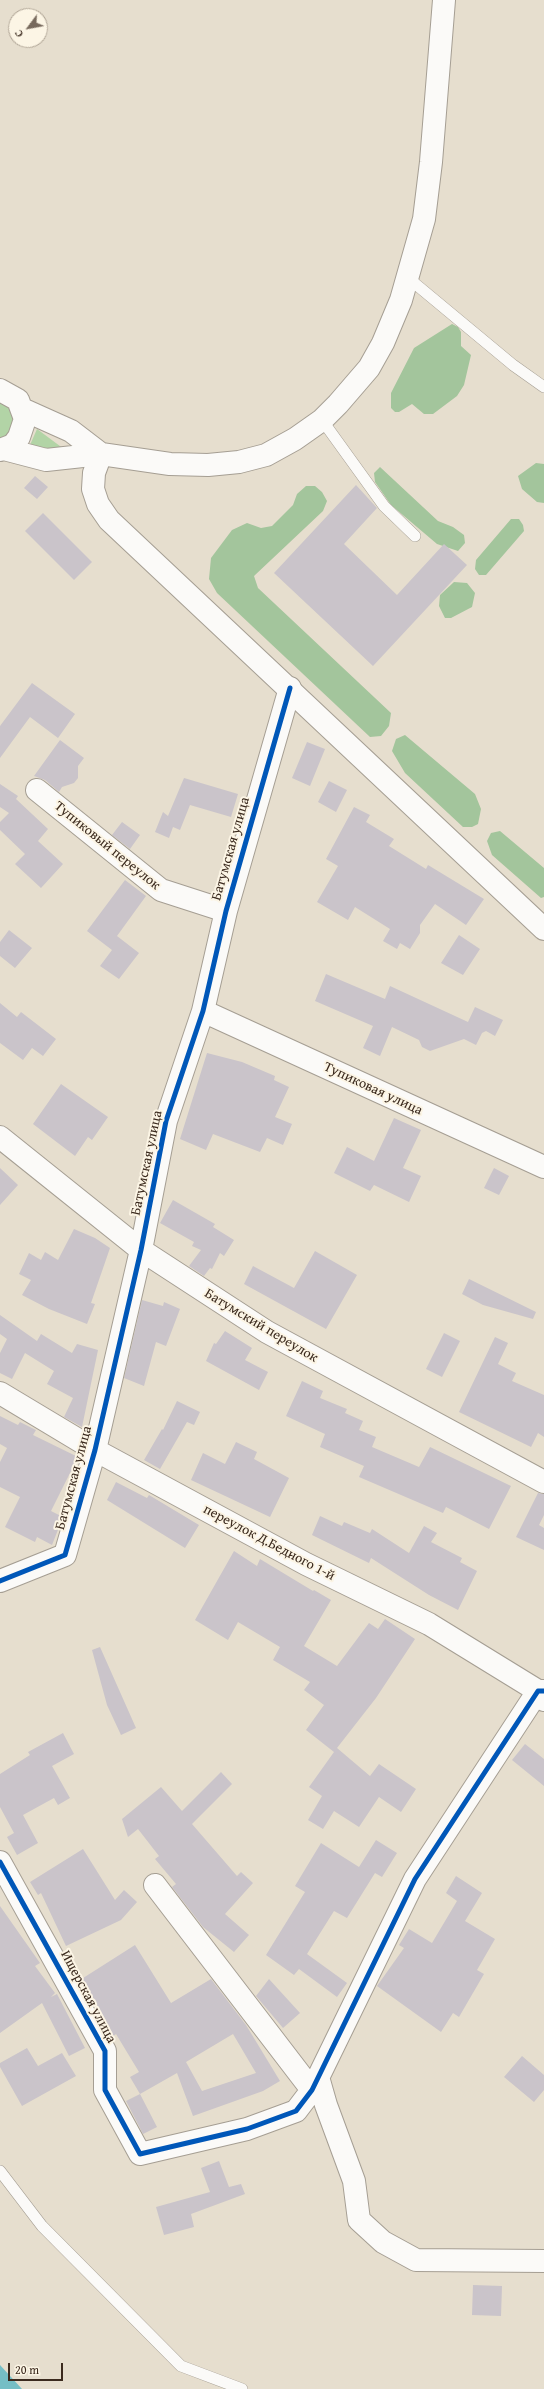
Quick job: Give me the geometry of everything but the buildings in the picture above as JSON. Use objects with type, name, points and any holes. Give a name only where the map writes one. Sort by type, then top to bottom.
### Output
[{"type":"street","points":[[2,450],[46,460],[101,454],[170,464],[208,465],[239,462],[266,455],[295,439],[322,420],[338,404],[369,368],[383,343],[407,277],[424,219],[431,162],[444,0]]},
{"type":"street","points":[[0,390],[18,400],[22,409],[24,428],[13,445],[2,450]]},
{"type":"street","points":[[22,409],[71,431],[101,454]]},
{"type":"street","points":[[101,454],[94,473],[93,489],[98,504],[109,520],[290,688],[544,929]]},
{"type":"street","name":"Батумская улица","points":[[0,1581],[65,1555],[95,1450],[141,1250],[166,1121],[203,1012],[226,911],[290,688]]},
{"type":"street","name":"Тупиковый переулок","points":[[37,790],[161,890],[226,911]]},
{"type":"street","name":"Тупиковая улица","points":[[203,1012],[544,1167]]},
{"type":"street","name":"Батумский переулок","points":[[0,1137],[141,1250],[267,1332],[544,1482]]},
{"type":"street","name":"переулок Д.Бедного 1-й","points":[[0,1393],[95,1450],[306,1564],[429,1624],[542,1694]]},
{"type":"street","points":[[315,2083],[415,1879],[542,1694]]},
{"type":"street","name":"Ищерская улица","points":[[0,1862],[105,2051],[105,2090],[140,2154],[247,2129],[296,2110],[315,2083]]},
{"type":"street","points":[[155,1885],[315,2083],[354,2181],[359,2220],[383,2242],[416,2260],[544,2261]]},
{"type":"lane","points":[[407,277],[513,365],[544,387]]},
{"type":"lane","points":[[322,420],[384,506],[414,536]]},
{"type":"lane","points":[[0,2171],[42,2226],[181,2366],[242,2389]]},
{"type":"green space","points":[[452,324],[458,327],[461,332],[461,346],[471,355],[464,385],[457,396],[433,414],[424,414],[412,404],[399,412],[395,412],[391,408],[391,393],[414,348]]},
{"type":"green space","points":[[0,401],[6,404],[15,414],[12,433],[0,441]]},
{"type":"green space","points":[[37,429],[68,452],[30,445]]},
{"type":"green space","points":[[536,463],[544,464],[544,503],[537,502],[522,489],[518,476]]},
{"type":"green space","points":[[380,467],[438,521],[453,527],[464,535],[465,543],[458,551],[437,544],[391,505],[375,482],[374,473]]},
{"type":"green space","points":[[306,486],[315,486],[322,492],[327,501],[323,511],[254,576],[258,588],[391,713],[389,726],[381,736],[370,737],[217,593],[209,579],[211,558],[232,530],[247,523],[261,528],[272,526],[293,505],[297,494]]},
{"type":"green space","points":[[511,519],[519,519],[523,525],[524,531],[486,575],[479,575],[475,569],[476,560]]},
{"type":"green space","points":[[454,582],[467,583],[475,593],[472,607],[451,618],[445,618],[439,606],[440,595]]},
{"type":"green space","points":[[405,735],[475,794],[481,809],[478,824],[472,827],[463,827],[405,773],[392,751],[396,739]]},
{"type":"green space","points":[[500,831],[544,868],[544,897],[541,898],[492,855],[487,841],[491,833]]},
{"type":"water","points":[[0,2365],[22,2389],[0,2389]]},
{"type":"cycle path","points":[[0,1581],[65,1555],[95,1450],[141,1250],[166,1121],[203,1011],[226,911],[290,688]]},
{"type":"cycle path","points":[[0,1862],[105,2051],[105,2090],[140,2154],[247,2129],[296,2111],[312,2090],[415,1879],[538,1691],[544,1691]]}]
